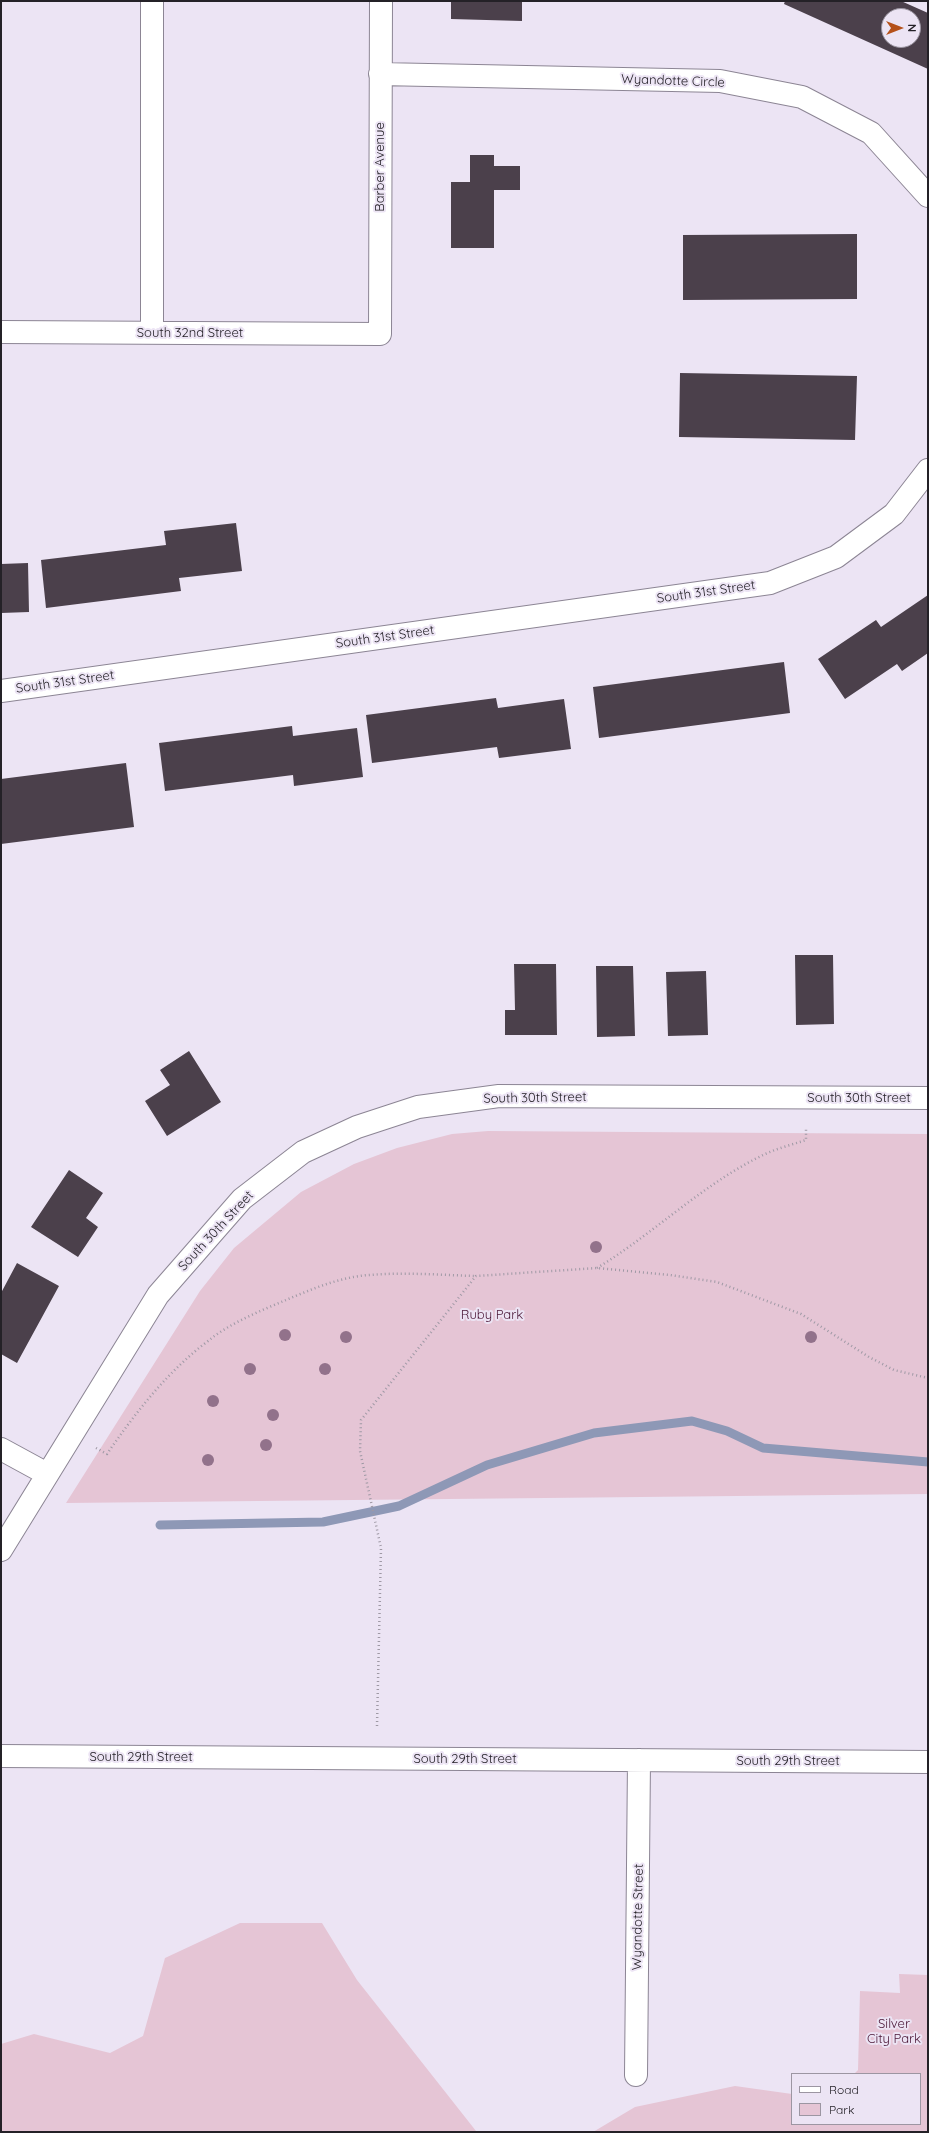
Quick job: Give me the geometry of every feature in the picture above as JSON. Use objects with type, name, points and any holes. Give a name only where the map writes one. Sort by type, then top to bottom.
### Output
[{"type":"street","points":[[152,1],[152,333]]},
{"type":"street","name":"Barber Avenue","points":[[380,334],[381,1]]},
{"type":"street","name":"Wyandotte Circle","points":[[380,74],[720,81],[802,97],[871,133],[928,196]]},
{"type":"street","name":"South 32nd Street","points":[[1,332],[380,334]]},
{"type":"street","name":"South 31st Street","points":[[1,691],[770,583],[836,557],[894,514],[928,470]]},
{"type":"street","name":"South 30th Street","points":[[1,1550],[158,1295],[242,1199],[303,1152],[357,1127],[418,1107],[499,1096],[928,1098]]},
{"type":"street","points":[[1,1449],[47,1474]]},
{"type":"street","name":"South 29th Street","points":[[1,1756],[928,1762]]},
{"type":"street","name":"Wyandotte Street","points":[[636,2075],[639,1760]]},
{"type":"path","points":[[597,1268],[619,1254],[718,1182],[760,1156],[806,1140],[806,1129]]},
{"type":"path","points":[[93,1446],[107,1454],[147,1399],[170,1374],[208,1340],[272,1306],[336,1281],[369,1275],[476,1276],[597,1268],[670,1275],[717,1282],[801,1314],[869,1357],[894,1370],[928,1378]]},
{"type":"path","points":[[377,1726],[381,1548],[360,1451],[361,1420],[476,1276]]},
{"type":"green space","name":"Ruby Park","points":[[488,1131],[928,1134],[928,1494],[66,1503],[200,1291],[234,1248],[301,1192],[354,1164],[397,1148],[452,1134]]},
{"type":"green space","points":[[240,1923],[322,1923],[357,1980],[476,2131],[526,2132],[1,2132],[1,2044],[34,2034],[110,2053],[143,2036],[165,1958]]},
{"type":"green space","name":"Silver City Park","points":[[899,1974],[928,1975],[928,2132],[593,2132],[635,2107],[735,2086],[791,2094],[791,2125],[921,2125],[921,2073],[855,2073],[858,2070],[860,1991],[900,1993]]},
{"type":"building","points":[[451,1],[522,1],[522,21],[451,19]]},
{"type":"building","points":[[785,1],[901,1],[917,8],[881,8],[881,48],[784,4]]},
{"type":"building","points":[[921,10],[928,13],[928,69],[881,48],[921,48]]},
{"type":"building","points":[[470,155],[494,155],[494,166],[520,166],[520,190],[494,190],[494,248],[451,248],[451,182],[470,182]]},
{"type":"building","points":[[857,234],[857,299],[683,300],[683,235]]},
{"type":"building","points":[[680,373],[857,376],[855,440],[679,437]]},
{"type":"building","points":[[236,523],[242,571],[179,578],[181,591],[46,608],[41,560],[166,545],[164,531]]},
{"type":"building","points":[[28,563],[29,612],[1,613],[1,564]]},
{"type":"building","points":[[928,595],[928,653],[902,671],[897,664],[845,699],[818,659],[876,620],[881,627]]},
{"type":"building","points":[[784,662],[790,713],[599,738],[593,687]]},
{"type":"building","points":[[496,698],[498,708],[564,699],[571,749],[499,758],[497,747],[372,763],[366,715]]},
{"type":"building","points":[[292,726],[293,736],[357,728],[363,777],[294,786],[293,775],[165,791],[159,743]]},
{"type":"building","points":[[126,763],[134,827],[1,844],[1,779]]},
{"type":"building","points":[[795,955],[833,955],[834,1024],[796,1025]]},
{"type":"building","points":[[514,964],[556,964],[557,1035],[505,1035],[505,1010],[515,1010]]},
{"type":"building","points":[[596,966],[633,966],[635,1036],[597,1037]]},
{"type":"building","points":[[706,971],[708,1035],[668,1036],[666,972]]},
{"type":"building","points":[[189,1051],[221,1102],[167,1136],[145,1101],[170,1085],[160,1070]]},
{"type":"building","points":[[69,1170],[103,1193],[86,1218],[98,1227],[78,1257],[31,1227]]},
{"type":"building","points":[[17,1263],[59,1286],[17,1363],[1,1354],[1,1293]]},
{"type":"waterway","points":[[160,1525],[323,1522],[399,1506],[487,1465],[594,1433],[692,1421],[727,1431],[763,1448],[928,1462]]}]
